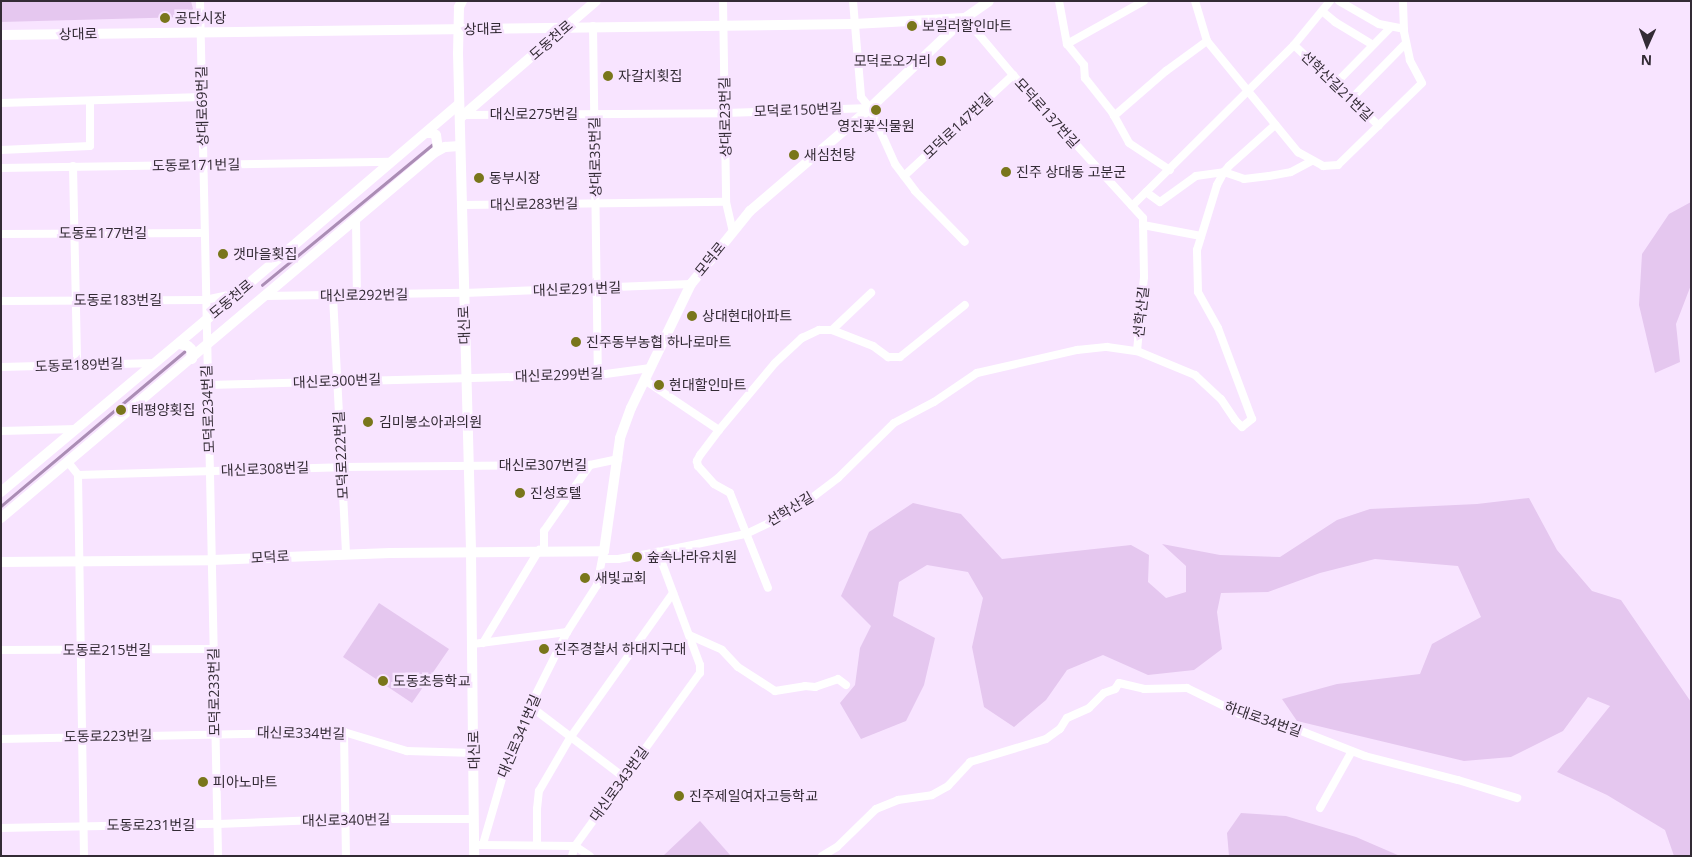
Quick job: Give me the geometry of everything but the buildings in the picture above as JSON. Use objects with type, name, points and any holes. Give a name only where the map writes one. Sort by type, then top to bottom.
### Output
[{"type":"street","name":"상대로69번길","points":[[200,1],[205,322]]},
{"type":"street","name":"도동천로","points":[[461,116],[596,1]]},
{"type":"street","name":"상대로23번길","points":[[723,1],[726,202],[732,232]]},
{"type":"street","points":[[853,1],[859,92],[870,108],[894,164],[915,191],[965,242]]},
{"type":"street","points":[[1059,1],[1067,44],[1084,65],[1085,78],[1114,116],[1129,143],[1170,170]]},
{"type":"street","points":[[1067,44],[1144,1]]},
{"type":"street","points":[[1195,1],[1207,41],[1298,152],[1324,166],[1338,166],[1379,126]]},
{"type":"street","points":[[1132,206],[1294,45],[1330,1]]},
{"type":"street","points":[[1339,1],[1380,24],[1404,29]]},
{"type":"street","points":[[1351,100],[1406,43],[1403,1]]},
{"type":"street","name":"모덕로","points":[[1,562],[213,560],[346,554],[541,550],[603,555],[620,438],[632,408],[691,284],[750,211],[870,108],[965,18],[987,2]]},
{"type":"street","name":"대신로","points":[[459,3],[459,104],[461,116],[460,146],[468,465],[471,552],[478,643],[474,753],[474,819],[477,849]]},
{"type":"street","points":[[1322,11],[1373,46]]},
{"type":"street","name":"상대로","points":[[1,35],[723,24],[854,24],[965,18]]},
{"type":"street","name":"모덕로137번길","points":[[965,18],[1013,75],[1132,206]]},
{"type":"street","name":"상대로35번길","points":[[593,26],[598,374]]},
{"type":"street","points":[[1335,84],[1390,27]]},
{"type":"street","points":[[1114,116],[1166,71],[1207,41]]},
{"type":"street","name":"선학산길21번길","points":[[1294,45],[1379,126],[1422,82],[1410,60],[1406,43]]},
{"type":"street","name":"모덕로147번길","points":[[904,176],[1013,75]]},
{"type":"street","points":[[1,103],[202,97]]},
{"type":"street","points":[[1,150],[90,146],[90,100]]},
{"type":"street","name":"도동천로","points":[[1,492],[205,322],[459,104]]},
{"type":"street","name":"모덕로150번길","points":[[725,113],[870,108]]},
{"type":"street","name":"대신로275번길","points":[[461,116],[725,113]]},
{"type":"street","points":[[1137,351],[1194,375],[1221,399],[1235,420],[1242,426],[1252,419],[1218,328],[1198,292],[1197,250],[1217,185],[1224,172],[1228,166],[1275,124]]},
{"type":"street","points":[[426,132],[436,135],[438,150]]},
{"type":"street","name":"도동천로","points":[[1,518],[438,150],[445,147],[460,146]]},
{"type":"street","points":[[1146,192],[1160,202],[1196,176],[1224,172],[1244,179],[1269,176],[1291,172],[1312,161]]},
{"type":"street","name":"도동로171번길","points":[[1,168],[392,162]]},
{"type":"street","points":[[73,166],[77,365]]},
{"type":"street","name":"대신로283번길","points":[[462,206],[596,202],[726,202]]},
{"type":"street","name":"선학산길","points":[[603,555],[618,559],[746,534],[796,510],[838,478],[894,423],[934,402],[977,373],[1077,350],[1107,347],[1137,351],[1144,276],[1143,218],[1132,206]]},
{"type":"street","points":[[356,218],[357,296]]},
{"type":"street","points":[[1143,225],[1201,236]]},
{"type":"street","name":"도동로177번길","points":[[1,234],[204,233]]},
{"type":"street","name":"대신로291번길","points":[[464,293],[691,284]]},
{"type":"street","name":"대신로292번길","points":[[265,296],[464,293]]},
{"type":"street","points":[[832,330],[871,293]]},
{"type":"street","name":"도동로183번길","points":[[1,301],[205,300],[233,294]]},
{"type":"street","name":"모덕로222번길","points":[[333,296],[346,554]]},
{"type":"street","points":[[768,588],[730,493],[714,484],[698,466],[697,461],[700,455],[718,430],[775,363],[802,338],[819,330],[832,330],[873,346],[888,357],[900,357],[965,305]]},
{"type":"street","points":[[220,309],[219,320],[221,324],[230,326]]},
{"type":"street","name":"모덕로234번길","points":[[205,322],[213,560]]},
{"type":"street","points":[[179,344],[191,348],[192,359]]},
{"type":"street","name":"도동로189번길","points":[[1,368],[156,363]]},
{"type":"street","name":"대신로299번길","points":[[466,378],[598,374],[651,368]]},
{"type":"street","name":"대신로300번길","points":[[208,385],[466,378]]},
{"type":"street","points":[[646,381],[718,430]]},
{"type":"street","points":[[1,431],[77,429]]},
{"type":"street","name":"대신로307번길","points":[[468,465],[590,465],[618,458]]},
{"type":"street","points":[[68,462],[78,475],[81,562],[80,650],[84,856]]},
{"type":"street","name":"대신로308번길","points":[[78,475],[209,470],[468,465]]},
{"type":"street","points":[[478,643],[541,550],[544,531],[590,465]]},
{"type":"street","points":[[658,552],[689,635],[722,650],[738,668],[775,691],[805,686],[815,687],[838,680],[846,685]]},
{"type":"street","name":"대신로341번길","points":[[477,849],[508,758],[530,706],[567,632],[597,585],[603,555]]},
{"type":"street","name":"모덕로233번길","points":[[213,560],[213,649],[218,856]]},
{"type":"street","points":[[537,845],[536,809],[539,791],[570,738],[673,594]]},
{"type":"street","points":[[478,643],[567,632]]},
{"type":"street","name":"대신로343번길","points":[[572,856],[575,846],[700,673],[700,665],[689,635]]},
{"type":"street","name":"도동로215번길","points":[[1,650],[213,649]]},
{"type":"street","name":"하대로34번길","points":[[822,856],[837,847],[876,809],[898,800],[932,795],[948,786],[970,762],[1046,739],[1060,729],[1067,718],[1089,708],[1104,692],[1115,689],[1119,684],[1144,689],[1187,688],[1240,714],[1296,730],[1352,751],[1516,798]]},
{"type":"street","points":[[530,706],[625,778]]},
{"type":"street","points":[[344,732],[346,856]]},
{"type":"street","name":"대신로334번길","points":[[215,733],[344,732],[407,751],[474,753]]},
{"type":"street","name":"도동로223번길","points":[[1,739],[215,733]]},
{"type":"street","points":[[1320,808],[1352,751]]},
{"type":"street","name":"대신로340번길","points":[[218,824],[345,819],[474,819]]},
{"type":"street","name":"도동로231번길","points":[[1,828],[218,824]]},
{"type":"street","points":[[477,849],[537,845],[575,846],[590,856]]},
{"type":"shaded area","points":[[1,1],[191,1],[193,9],[186,17],[1,22]]},
{"type":"shaded area","points":[[1691,202],[1691,285],[1676,324],[1680,362],[1655,373],[1639,305],[1642,254],[1669,214]]},
{"type":"shaded area","points":[[1529,498],[1557,550],[1592,591],[1621,600],[1691,702],[1691,856],[1674,856],[1665,830],[1607,795],[1557,772],[1610,706],[1588,697],[1563,731],[1511,757],[1464,761],[1297,721],[1282,699],[1337,684],[1420,674],[1432,644],[1481,617],[1458,566],[1375,559],[1320,573],[1268,592],[1221,593],[1217,612],[1222,649],[1194,670],[1148,675],[1103,655],[1067,670],[1046,700],[1014,727],[984,707],[972,647],[983,598],[968,572],[927,565],[899,582],[893,616],[935,638],[924,685],[906,721],[861,739],[840,703],[855,685],[860,648],[871,626],[841,596],[869,532],[913,503],[961,514],[1002,559],[1131,545],[1149,555],[1148,582],[1166,598],[1186,592],[1186,566],[1162,544],[1220,555],[1280,557],[1337,520],[1370,509],[1477,504]]},
{"type":"shaded area","points":[[379,603],[449,649],[412,703],[343,657]]},
{"type":"shaded area","points":[[1241,813],[1286,816],[1356,837],[1400,856],[1229,856],[1227,833]]},
{"type":"shaded area","points":[[700,821],[731,856],[663,856]]},
{"type":"waterway","points":[[262,285],[434,143]]},
{"type":"waterway","points":[[1,506],[186,350]]},
{"type":"place","name":"공단시장","points":[[165,18]]},
{"type":"place","name":"보일러할인마트","points":[[912,26]]},
{"type":"place","name":"모덕로오거리","points":[[941,61]]},
{"type":"place","name":"자갈치횟집","points":[[608,76]]},
{"type":"place","name":"영진꽃식물원","points":[[876,110]]},
{"type":"place","name":"새심천탕","points":[[794,155]]},
{"type":"place","name":"진주 상대동 고분군","points":[[1006,172]]},
{"type":"place","name":"동부시장","points":[[479,178]]},
{"type":"place","name":"갯마을횟집","points":[[223,254]]},
{"type":"place","name":"상대현대아파트","points":[[692,316]]},
{"type":"place","name":"진주동부농협 하나로마트","points":[[576,342]]},
{"type":"place","name":"현대할인마트","points":[[659,385]]},
{"type":"place","name":"태평양횟집","points":[[121,410]]},
{"type":"place","name":"김미봉소아과의원","points":[[368,422]]},
{"type":"place","name":"진성호텔","points":[[520,493]]},
{"type":"place","name":"숲속나라유치원","points":[[637,557]]},
{"type":"place","name":"새빛교회","points":[[585,578]]},
{"type":"place","name":"진주경찰서 하대지구대","points":[[544,649]]},
{"type":"place","name":"도동초등학교","points":[[383,681]]},
{"type":"place","name":"피아노마트","points":[[203,782]]},
{"type":"place","name":"진주제일여자고등학교","points":[[679,796]]}]
